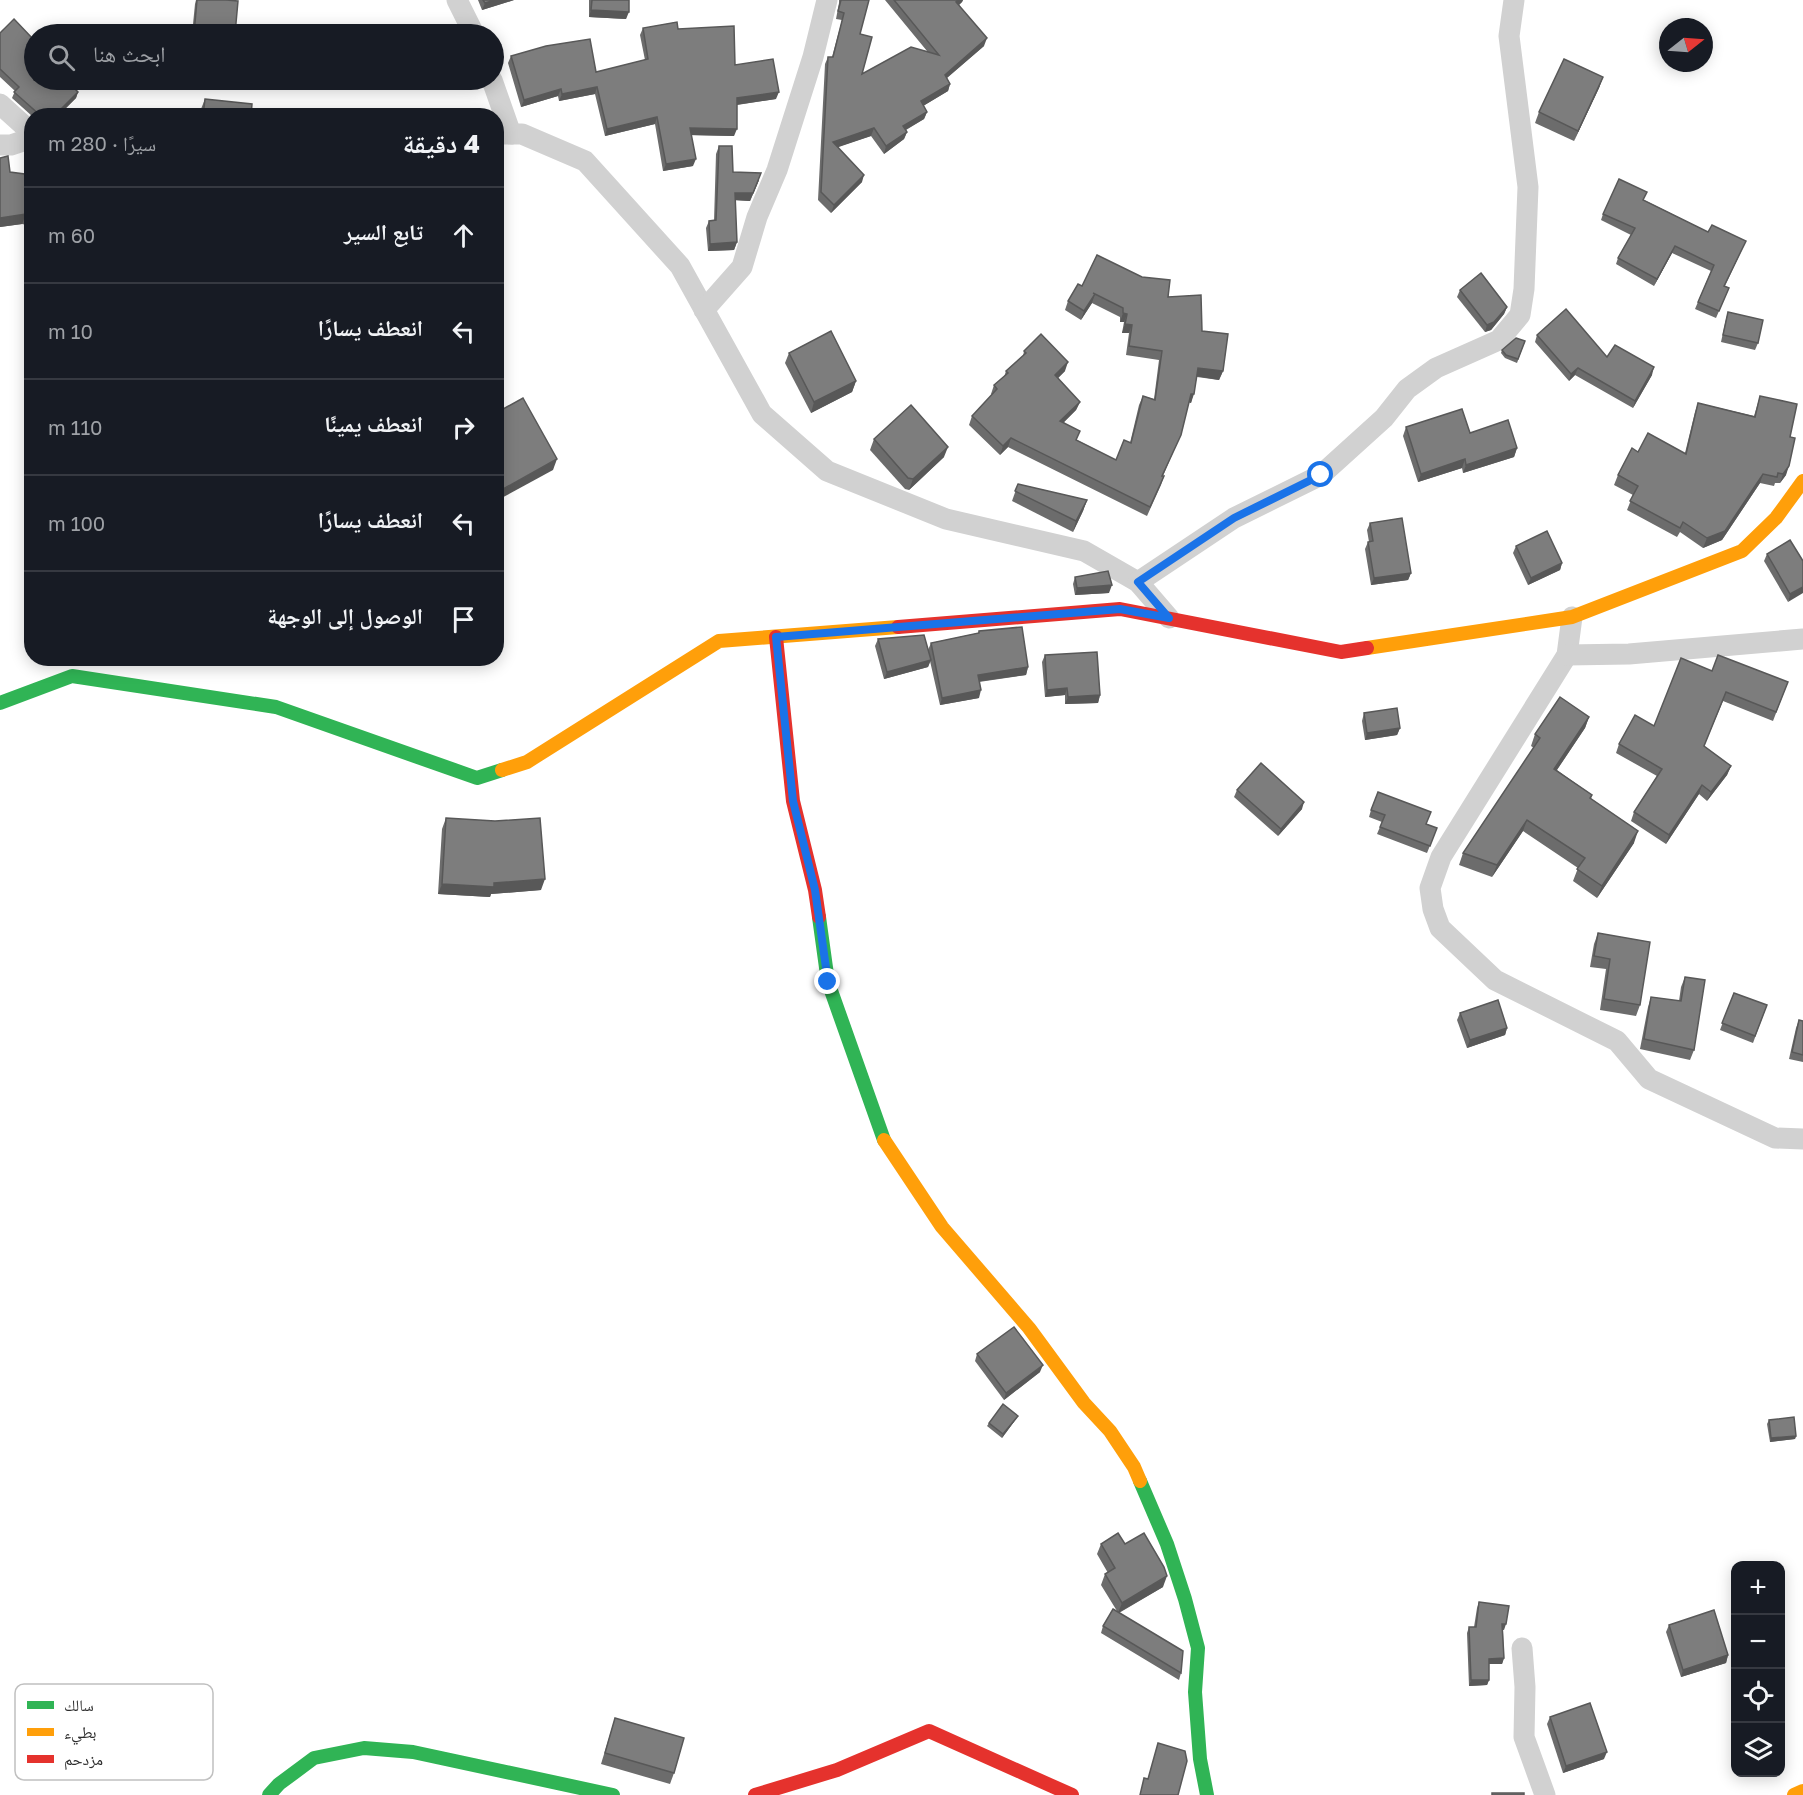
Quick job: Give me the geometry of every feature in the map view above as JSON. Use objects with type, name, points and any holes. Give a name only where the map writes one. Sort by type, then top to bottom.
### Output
[{"type":"street","points":[[457,0],[469,24]]},
{"type":"street","points":[[704,310],[742,267],[757,217],[777,170],[813,57],[826,0]]},
{"type":"street","points":[[1138,582],[1234,518],[1321,475],[1384,418],[1407,389],[1436,368],[1499,340],[1520,315],[1524,289],[1528,187],[1509,36],[1514,0]]},
{"type":"street","points":[[494,90],[498,108]]},
{"type":"street","points":[[0,104],[24,128]]},
{"type":"street","points":[[504,134],[522,134],[585,161],[680,266],[762,414],[827,471],[946,519],[1084,551],[1138,582],[1169,618]]},
{"type":"street","points":[[0,146],[11,145],[24,139]]},
{"type":"street","points":[[0,703],[72,676],[264,705],[276,707],[477,778],[527,762],[718,641],[1120,609],[1341,652],[1572,616],[1742,551],[1776,518],[1803,481]]},
{"type":"street","points":[[1572,616],[1567,655],[1441,857],[1430,888],[1433,909],[1440,928],[1495,980],[1617,1041],[1649,1079],[1775,1138],[1803,1139]]},
{"type":"street","points":[[776,637],[793,801],[815,890],[828,982],[882,1136],[942,1227],[1029,1328],[1084,1403],[1110,1431],[1134,1467],[1167,1544],[1198,1648],[1195,1692],[1200,1759],[1207,1795]]},
{"type":"street","points":[[1567,655],[1629,654],[1803,639]]},
{"type":"street","points":[[1522,1648],[1525,1687],[1524,1737],[1545,1795]]},
{"type":"street","points":[[755,1795],[837,1770],[929,1731],[1072,1795]]},
{"type":"street","points":[[269,1795],[279,1784],[314,1758],[364,1748],[413,1752],[613,1795]]},
{"type":"street","points":[[1794,1795],[1803,1791]]},
{"type":"building","points":[[197,0],[238,1],[236,24],[195,24]]},
{"type":"building","points":[[592,0],[629,0],[629,12],[591,10]]},
{"type":"building","points":[[841,0],[869,0],[860,34],[872,37],[862,74],[911,47],[939,55],[894,0],[959,0],[956,2],[987,38],[945,75],[950,84],[921,101],[927,112],[903,126],[907,132],[886,146],[874,128],[833,142],[864,175],[834,205],[821,192],[828,57],[833,57],[844,13],[838,11]]},
{"type":"building","points":[[14,19],[24,30],[24,90],[76,90],[78,92],[62,108],[32,108],[14,92],[19,87],[0,69],[0,33]]},
{"type":"building","points":[[677,22],[678,29],[734,26],[735,65],[773,59],[779,92],[737,98],[737,129],[690,128],[696,159],[666,164],[657,117],[607,129],[597,87],[562,94],[561,89],[524,100],[511,56],[546,46],[590,39],[596,72],[648,59],[643,28]]},
{"type":"building","points":[[1564,59],[1603,77],[1578,131],[1539,112]]},
{"type":"building","points":[[205,99],[252,104],[252,108],[204,108]]},
{"type":"building","points":[[719,146],[732,146],[733,172],[761,173],[753,193],[735,193],[737,242],[710,244],[709,221],[716,220]]},
{"type":"building","points":[[8,156],[10,172],[24,174],[24,214],[0,218],[0,158]]},
{"type":"building","points":[[1619,179],[1647,192],[1643,200],[1708,232],[1712,225],[1746,241],[1724,286],[1729,288],[1719,311],[1698,302],[1714,265],[1675,246],[1657,279],[1618,258],[1635,228],[1603,214]]},
{"type":"building","points":[[1097,255],[1142,277],[1170,280],[1168,297],[1201,295],[1202,331],[1228,334],[1223,371],[1198,368],[1194,394],[1191,394],[1181,435],[1150,507],[1011,438],[1003,446],[972,416],[997,389],[994,385],[1008,373],[1006,371],[1026,353],[1024,351],[1041,334],[1068,362],[1055,375],[1080,402],[1060,421],[1080,431],[1076,440],[1116,460],[1124,440],[1131,443],[1143,396],[1155,400],[1162,351],[1129,346],[1132,325],[1125,324],[1127,314],[1123,313],[1123,308],[1095,294],[1084,311],[1068,301],[1078,284],[1082,286]]},
{"type":"building","points":[[1481,273],[1507,307],[1494,322],[1487,325],[1460,290]]},
{"type":"building","points":[[1566,309],[1607,357],[1615,345],[1654,367],[1635,401],[1578,368],[1571,374],[1537,335]]},
{"type":"building","points":[[1728,312],[1763,320],[1758,343],[1723,335]]},
{"type":"building","points":[[831,331],[856,381],[814,402],[789,353]]},
{"type":"building","points":[[1516,338],[1525,341],[1518,359],[1506,355],[1502,350]]},
{"type":"building","points":[[1760,396],[1797,404],[1790,437],[1795,438],[1789,466],[1783,474],[1778,473],[1777,477],[1763,474],[1725,531],[1707,538],[1683,522],[1680,528],[1630,501],[1638,486],[1618,475],[1632,448],[1638,452],[1648,433],[1686,454],[1698,403],[1755,417]]},
{"type":"building","points":[[523,398],[557,459],[504,489],[504,409]]},
{"type":"building","points":[[911,405],[948,447],[913,479],[908,478],[874,439]]},
{"type":"building","points":[[1462,409],[1470,433],[1508,420],[1517,448],[1466,465],[1465,459],[1421,474],[1406,427]]},
{"type":"building","points":[[1018,484],[1087,500],[1076,521],[1015,491]]},
{"type":"building","points":[[1402,518],[1411,573],[1374,578],[1368,542],[1373,541],[1370,523]]},
{"type":"building","points":[[1547,531],[1562,563],[1531,578],[1516,546]]},
{"type":"building","points":[[1790,540],[1803,561],[1803,587],[1790,594],[1767,554]]},
{"type":"building","points":[[1108,571],[1112,585],[1077,588],[1075,577]]},
{"type":"building","points":[[1022,627],[1028,667],[978,675],[981,690],[942,698],[931,643],[979,633],[979,631]]},
{"type":"building","points":[[924,635],[931,660],[887,672],[878,639]]},
{"type":"building","points":[[1097,652],[1100,695],[1068,697],[1067,688],[1047,690],[1045,655]]},
{"type":"building","points":[[1718,655],[1788,682],[1776,712],[1726,692],[1704,746],[1731,766],[1711,792],[1702,785],[1669,835],[1634,812],[1662,769],[1619,744],[1635,715],[1654,726],[1681,658],[1712,671]]},
{"type":"building","points":[[1560,697],[1589,717],[1554,769],[1592,795],[1590,798],[1638,831],[1602,886],[1577,869],[1585,858],[1527,820],[1497,865],[1463,853],[1540,738],[1535,734]]},
{"type":"building","points":[[1397,708],[1400,728],[1367,733],[1364,713]]},
{"type":"building","points":[[1261,763],[1304,802],[1281,829],[1237,790]]},
{"type":"building","points":[[1378,792],[1431,812],[1426,824],[1437,828],[1430,846],[1380,827],[1385,815],[1371,810]]},
{"type":"building","points":[[446,818],[495,821],[540,818],[545,879],[494,883],[494,887],[442,884]]},
{"type":"building","points":[[1598,933],[1650,942],[1640,1005],[1604,999],[1610,959],[1594,956]]},
{"type":"building","points":[[1685,977],[1705,980],[1694,1050],[1644,1039],[1651,997],[1681,1001]]},
{"type":"building","points":[[1734,993],[1767,1005],[1755,1036],[1722,1023]]},
{"type":"building","points":[[1498,1000],[1507,1028],[1470,1040],[1460,1013]]},
{"type":"building","points":[[1799,1020],[1803,1021],[1803,1055],[1792,1052]]},
{"type":"building","points":[[1014,1327],[1043,1365],[1006,1393],[977,1354]]},
{"type":"building","points":[[1003,1404],[1018,1416],[1003,1434],[989,1423]]},
{"type":"building","points":[[1794,1417],[1796,1436],[1771,1438],[1769,1420]]},
{"type":"building","points":[[1118,1533],[1125,1544],[1144,1533],[1167,1576],[1122,1603],[1105,1574],[1115,1568],[1101,1544]]},
{"type":"building","points":[[1479,1602],[1509,1606],[1506,1624],[1502,1624],[1504,1658],[1489,1659],[1489,1680],[1471,1680],[1469,1627],[1476,1627]]},
{"type":"building","points":[[1113,1609],[1183,1651],[1181,1673],[1103,1626]]},
{"type":"building","points":[[1714,1610],[1728,1655],[1683,1670],[1669,1625]]},
{"type":"building","points":[[1590,1703],[1607,1752],[1566,1766],[1550,1717]]},
{"type":"building","points":[[615,1718],[684,1738],[674,1773],[605,1753]]},
{"type":"building","points":[[1158,1743],[1185,1751],[1187,1761],[1178,1795],[1140,1795],[1144,1778],[1148,1779]]},
{"type":"building","points":[[1492,1793],[1524,1793],[1524,1795],[1492,1795]]},
{"type":"traffic: fast","points":[[0,703],[72,676],[276,707],[477,778],[502,770]]},
{"type":"traffic: fast","points":[[819,917],[828,982],[884,1140]]},
{"type":"traffic: fast","points":[[1140,1481],[1167,1544],[1198,1648],[1195,1692],[1200,1759],[1207,1795]]},
{"type":"traffic: fast","points":[[269,1795],[279,1784],[314,1758],[364,1748],[413,1752],[613,1795]]},
{"type":"traffic: slow","points":[[1367,648],[1572,617],[1742,551],[1776,518],[1803,481]]},
{"type":"traffic: slow","points":[[502,770],[527,762],[719,641],[898,627]]},
{"type":"traffic: slow","points":[[884,1140],[942,1227],[1029,1328],[1084,1403],[1110,1431],[1134,1467],[1140,1481]]},
{"type":"traffic: slow","points":[[1794,1795],[1803,1791]]},
{"type":"traffic: jam","points":[[898,627],[1120,609],[1341,652],[1367,648]]},
{"type":"traffic: jam","points":[[776,637],[793,801],[815,890],[819,917]]},
{"type":"traffic: jam","points":[[755,1795],[837,1770],[929,1731],[1072,1795]]},
{"type":"route","points":[[828,982],[815,890],[793,801],[776,637],[1120,609],[1169,618],[1138,582],[1234,518],[1321,475]]}]
